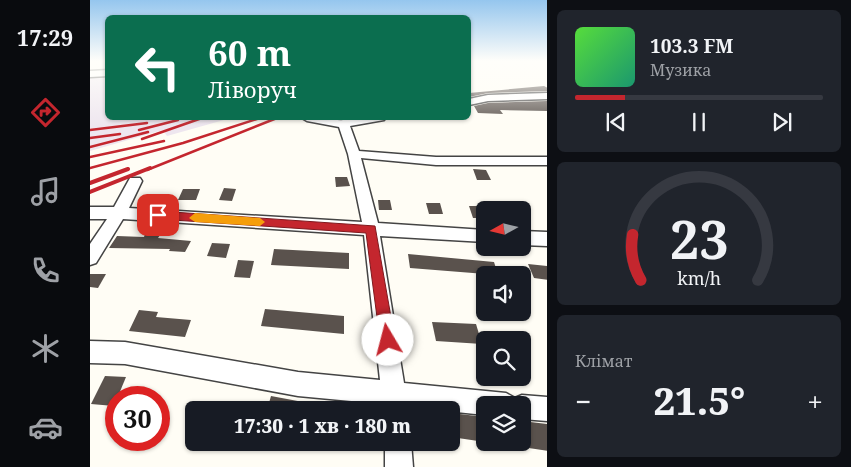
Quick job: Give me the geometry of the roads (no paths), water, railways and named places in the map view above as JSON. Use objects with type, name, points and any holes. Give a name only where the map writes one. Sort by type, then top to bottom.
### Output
[{"type":"street","points":[[471,102],[488,98],[547,96]]},
{"type":"street","points":[[319,120],[344,124],[368,120]]},
{"type":"street","points":[[344,124],[354,154],[371,229],[396,401]]},
{"type":"street","points":[[354,154],[436,161],[547,161]]},
{"type":"street","points":[[90,258],[119,213],[135,181]]},
{"type":"street","points":[[90,213],[119,213],[476,235]]},
{"type":"street","points":[[531,238],[547,239]]},
{"type":"street","points":[[90,352],[125,353],[391,401]]},
{"type":"street","points":[[460,404],[476,404]]},
{"type":"street","points":[[531,408],[547,409]]},
{"type":"street","points":[[398,451],[399,467]]},
{"type":"railway","points":[[139,130],[178,120]]},
{"type":"railway","points":[[142,139],[196,120]]},
{"type":"railway","points":[[90,168],[183,143],[254,120]]},
{"type":"railway","points":[[147,170],[272,120]]},
{"type":"railway","points":[[90,130],[147,123]]},
{"type":"railway","points":[[90,147],[148,132]]},
{"type":"railway","points":[[90,138],[120,134]]},
{"type":"railway","points":[[90,157],[164,141]]},
{"type":"railway","points":[[90,192],[150,168]]},
{"type":"railway","points":[[90,183],[128,169]]}]
